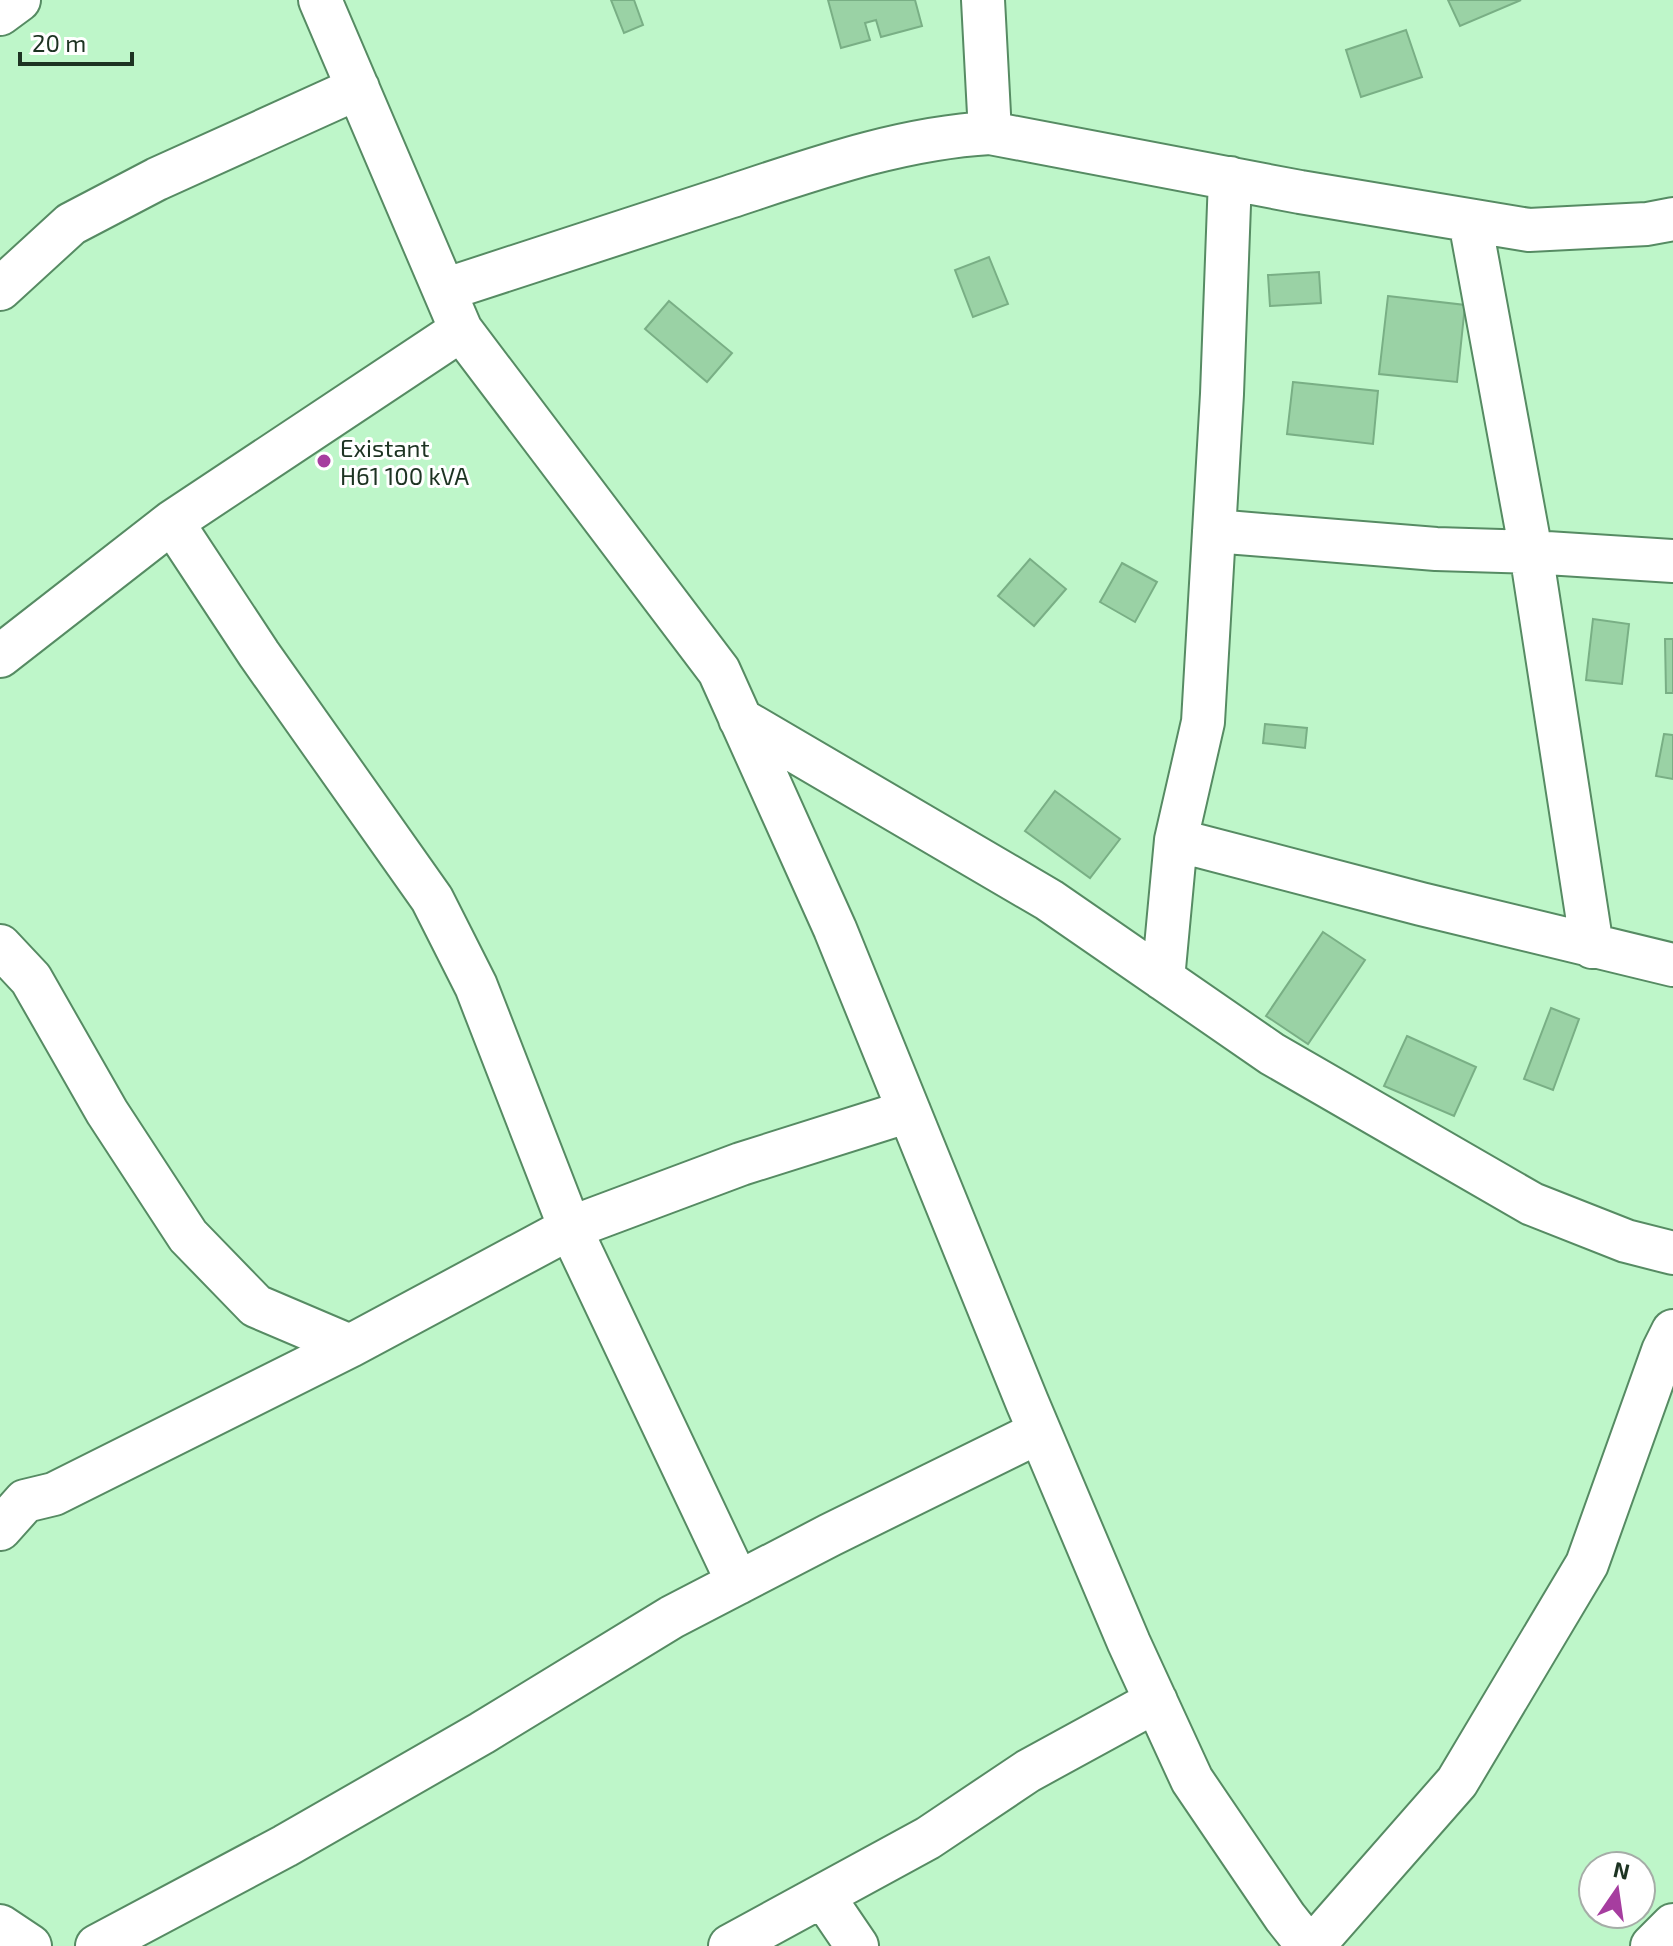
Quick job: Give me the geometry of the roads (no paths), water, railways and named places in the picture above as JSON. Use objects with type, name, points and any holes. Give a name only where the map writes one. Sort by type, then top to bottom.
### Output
[{"type":"street","points":[[0,14],[19,0]]},
{"type":"street","points":[[320,0],[461,330],[719,671],[835,929],[1039,1432],[1192,1780],[1285,1917],[1311,1946],[1457,1782],[1587,1564],[1663,1351],[1673,1331]]},
{"type":"street","points":[[983,0],[990,133]]},
{"type":"street","points":[[0,289],[71,224],[157,179],[358,88]]},
{"type":"street","points":[[444,290],[761,186],[908,142],[957,134],[990,133],[1529,230],[1647,224],[1673,219]]},
{"type":"street","points":[[1163,979],[1176,840],[1203,722],[1230,178]]},
{"type":"street","points":[[1470,221],[1531,552],[1592,947]]},
{"type":"street","points":[[0,656],[172,522],[461,330]]},
{"type":"street","points":[[172,522],[259,654],[432,899],[476,986],[570,1228],[738,1583]]},
{"type":"street","points":[[1214,531],[1436,549],[1673,561]]},
{"type":"street","points":[[740,719],[1049,900],[1272,1054],[1532,1204],[1626,1241],[1673,1253]]},
{"type":"street","points":[[1176,840],[1673,965]]},
{"type":"street","points":[[0,946],[31,979],[107,1112],[188,1236],[256,1306],[350,1346]]},
{"type":"street","points":[[0,1529],[25,1501],[54,1494],[350,1346],[570,1228],[741,1164],[909,1111]]},
{"type":"street","points":[[97,1946],[285,1846],[482,1733],[672,1617],[1039,1432]]},
{"type":"street","points":[[730,1946],[928,1838],[1028,1771],[1156,1701]]},
{"type":"street","points":[[823,1896],[857,1946]]},
{"type":"street","points":[[1652,1946],[1673,1925]]},
{"type":"street","points":[[0,1926],[30,1946]]},
{"type":"place","name":"Existant H61 100 kVA","points":[[324,461]]}]
